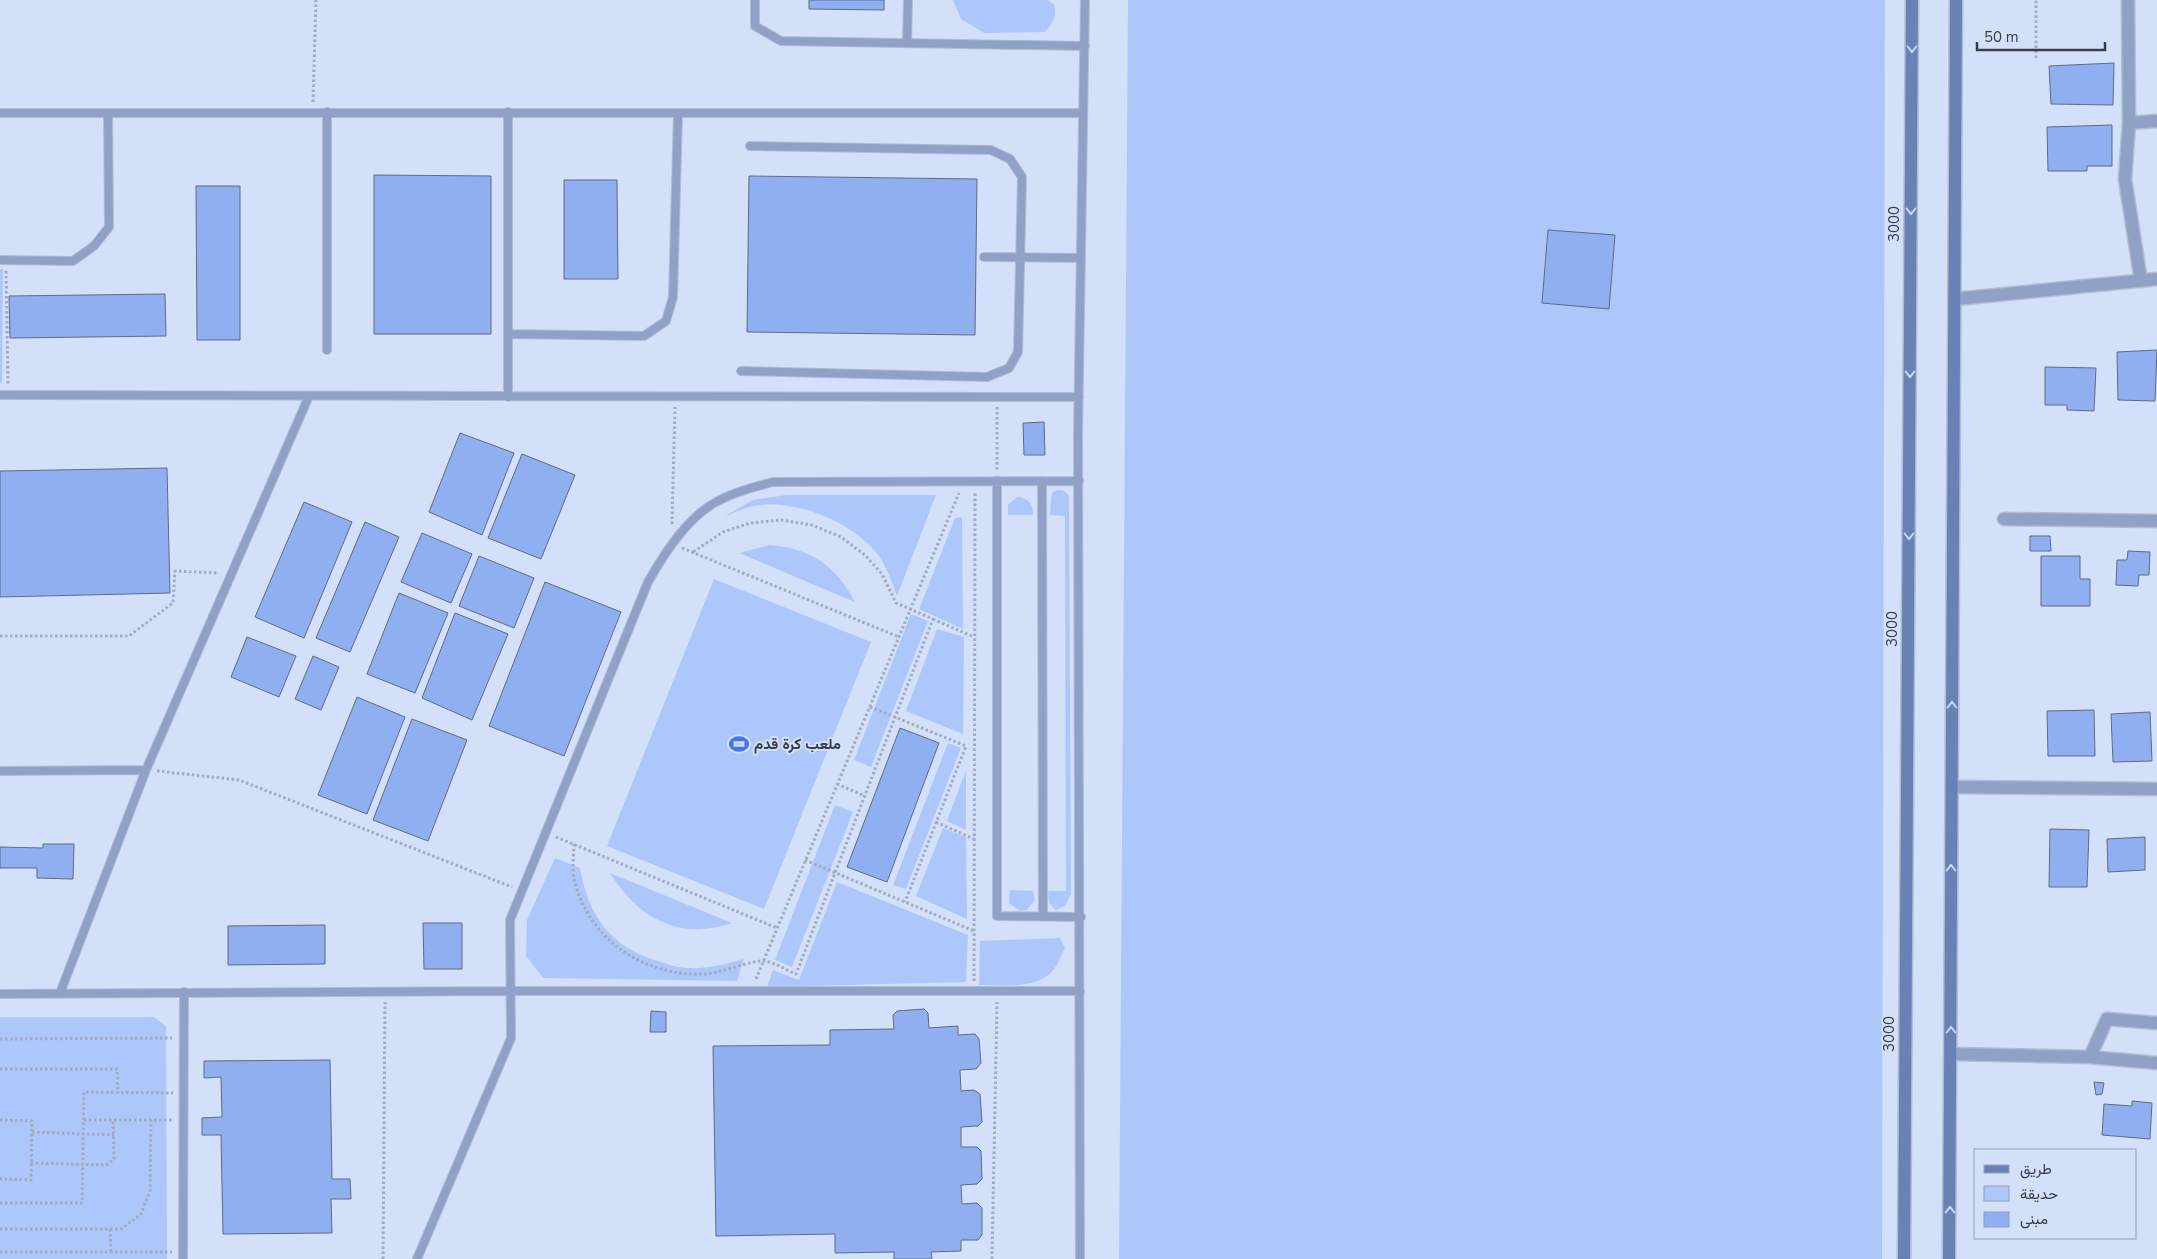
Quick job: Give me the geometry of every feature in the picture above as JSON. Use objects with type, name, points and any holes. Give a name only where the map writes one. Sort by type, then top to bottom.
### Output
[{"type":"street","name":"3000","points":[[1904,1259],[1912,0]]},
{"type":"street","points":[[1950,1259],[1956,0]]},
{"type":"street","points":[[2128,0],[2129,123],[2125,179],[2141,281]]},
{"type":"street","points":[[2129,123],[2157,122]]},
{"type":"street","points":[[1954,299],[2157,280]]},
{"type":"street","points":[[2004,519],[2157,521]]},
{"type":"street","points":[[1952,787],[2157,788]]},
{"type":"street","points":[[2090,1057],[2107,1019],[2157,1023]]},
{"type":"street","points":[[1950,1054],[2090,1057],[2157,1063]]},
{"type":"lane","points":[[755,0],[755,26],[781,41],[1084,46]]},
{"type":"lane","points":[[907,44],[908,0]]},
{"type":"lane","points":[[1080,1259],[1079,396],[1085,0]]},
{"type":"lane","points":[[327,112],[327,350]]},
{"type":"lane","points":[[508,112],[508,397]]},
{"type":"lane","points":[[0,113],[1084,113]]},
{"type":"lane","points":[[3,260],[73,261],[94,246],[109,227],[108,113]]},
{"type":"lane","points":[[508,334],[644,336],[666,321],[673,297],[678,113]]},
{"type":"lane","points":[[741,370],[987,378],[1009,368],[1018,352],[1022,177],[1010,159],[991,150],[750,146]]},
{"type":"lane","points":[[984,257],[1081,258]]},
{"type":"lane","points":[[4,395],[508,397],[1079,396]]},
{"type":"lane","points":[[60,993],[146,770],[309,396]]},
{"type":"lane","points":[[997,481],[997,916],[1080,917]]},
{"type":"lane","points":[[1042,481],[1043,916]]},
{"type":"lane","points":[[417,1259],[510,1038],[510,920],[648,582],[672,544],[716,502],[742,490],[773,482],[1079,482]]},
{"type":"lane","points":[[0,771],[146,770]]},
{"type":"lane","points":[[0,994],[385,991],[1080,992]]},
{"type":"lane","points":[[183,1255],[184,992]]},
{"type":"path","points":[[313,112],[316,0]]},
{"type":"path","points":[[2036,0],[2036,58]]},
{"type":"path","points":[[3,260],[4,395]]},
{"type":"path","points":[[676,397],[672,544],[899,637]]},
{"type":"path","points":[[997,397],[997,481]]},
{"type":"path","points":[[751,991],[964,482]]},
{"type":"path","points":[[974,991],[975,482]]},
{"type":"path","points":[[693,552],[723,532],[750,523],[781,520],[812,525],[841,537],[865,555],[882,574],[896,603],[974,636]]},
{"type":"path","points":[[0,636],[128,636],[172,603],[175,571],[231,574]]},
{"type":"path","points":[[574,844],[574,878],[583,902],[598,930],[620,951],[646,965],[673,974],[705,974],[763,961],[796,974],[933,619]]},
{"type":"path","points":[[870,707],[974,749]]},
{"type":"path","points":[[905,902],[966,746]]},
{"type":"path","points":[[146,770],[239,780],[522,891]]},
{"type":"path","points":[[837,784],[865,796]]},
{"type":"path","points":[[936,822],[974,839]]},
{"type":"path","points":[[546,833],[777,928]]},
{"type":"path","points":[[805,860],[974,931]]},
{"type":"path","points":[[383,1259],[385,991]]},
{"type":"path","points":[[992,1259],[997,991]]},
{"type":"path","points":[[0,1039],[184,1038]]},
{"type":"path","points":[[0,1069],[117,1069],[118,1093]]},
{"type":"path","points":[[0,1203],[82,1203],[84,1092],[184,1093]]},
{"type":"path","points":[[0,1120],[32,1121],[31,1180],[0,1180]]},
{"type":"path","points":[[84,1120],[184,1120]]},
{"type":"path","points":[[31,1163],[106,1165],[114,1160],[113,1120]]},
{"type":"path","points":[[0,1230],[120,1229],[141,1214],[150,1191],[151,1120]]},
{"type":"path","points":[[32,1132],[114,1135]]},
{"type":"path","points":[[110,1229],[111,1252]]},
{"type":"path","points":[[0,1252],[111,1252],[183,1255]]},
{"type":"green space","points":[[953,0],[1047,0],[1054,4],[1055,16],[1045,32],[984,33],[961,19]]},
{"type":"green space","points":[[1128,0],[1885,0],[1882,1259],[1119,1259]]},
{"type":"green space","points":[[0,269],[3,269],[2,383],[0,383]]},
{"type":"green space","points":[[1058,490],[1065,491],[1069,496],[1071,894],[1065,906],[1056,910],[1049,903],[1048,891],[1066,891],[1065,516],[1050,515],[1051,497],[1053,492]]},
{"type":"green space","points":[[786,495],[936,495],[897,596],[885,567],[875,551],[851,530],[836,521],[803,509],[770,504],[750,507],[725,516],[753,500]]},
{"type":"green space","points":[[1017,497],[1024,498],[1029,502],[1033,515],[1008,515],[1008,505]]},
{"type":"green space","points":[[962,517],[963,629],[919,609],[955,518]]},
{"type":"green space","points":[[770,545],[798,550],[821,561],[839,578],[855,602],[739,553]]},
{"type":"green space","name":"ملعب كرة قدم","points":[[714,579],[871,642],[764,909],[607,846]]},
{"type":"green space","points":[[911,614],[928,621],[871,767],[854,760]]},
{"type":"green space","points":[[937,629],[964,637],[963,734],[906,711]]},
{"type":"green space","points":[[948,743],[961,748],[906,889],[893,885]]},
{"type":"green space","points":[[966,770],[966,830],[947,821]]},
{"type":"green space","points":[[835,805],[853,812],[792,967],[775,960]]},
{"type":"green space","points":[[943,828],[966,837],[967,919],[916,896]]},
{"type":"green space","points":[[555,858],[580,868],[589,900],[596,914],[614,938],[627,947],[641,955],[684,968],[709,967],[744,959],[737,981],[543,978],[526,956],[527,920]]},
{"type":"green space","points":[[610,873],[732,923],[713,928],[695,929],[677,927],[662,922],[633,902]]},
{"type":"green space","points":[[837,882],[968,935],[966,982],[767,987],[773,970],[799,980]]},
{"type":"green space","points":[[1010,890],[1033,891],[1035,900],[1027,910],[1020,911],[1009,903]]},
{"type":"green space","points":[[1060,938],[1065,948],[1056,967],[1047,976],[1019,985],[979,985],[980,941]]},
{"type":"green space","points":[[0,1017],[154,1017],[166,1026],[167,1259],[0,1259]]},
{"type":"building","points":[[809,0],[884,0],[884,10],[809,9]]},
{"type":"building","points":[[2114,63],[2113,105],[2051,104],[2049,66]]},
{"type":"building","points":[[2112,125],[2112,166],[2087,166],[2087,171],[2048,171],[2047,127]]},
{"type":"building","points":[[374,175],[491,176],[491,334],[374,334]]},
{"type":"building","points":[[749,176],[977,179],[975,335],[747,332]]},
{"type":"building","points":[[564,180],[617,180],[618,279],[564,279]]},
{"type":"building","points":[[196,186],[240,186],[240,340],[197,340]]},
{"type":"building","points":[[1548,230],[1615,235],[1609,309],[1542,303]]},
{"type":"building","points":[[165,294],[166,336],[10,338],[9,296]]},
{"type":"building","points":[[2157,350],[2155,401],[2118,400],[2117,352]]},
{"type":"building","points":[[2045,367],[2096,368],[2094,411],[2067,410],[2067,405],[2045,405]]},
{"type":"building","points":[[1044,422],[1045,455],[1024,455],[1023,423]]},
{"type":"building","points":[[460,433],[514,453],[482,535],[429,512]]},
{"type":"building","points":[[522,454],[575,475],[541,559],[488,538]]},
{"type":"building","points":[[167,468],[170,593],[0,597],[0,471]]},
{"type":"building","points":[[304,502],[352,522],[304,638],[255,617]]},
{"type":"building","points":[[365,522],[399,537],[350,652],[316,638]]},
{"type":"building","points":[[422,533],[472,554],[451,603],[401,582]]},
{"type":"building","points":[[2030,536],[2050,536],[2051,551],[2030,551]]},
{"type":"building","points":[[2128,551],[2150,552],[2149,575],[2139,575],[2138,586],[2116,585],[2117,560],[2127,560]]},
{"type":"building","points":[[479,556],[534,578],[514,628],[459,606]]},
{"type":"building","points":[[2041,556],[2080,556],[2080,579],[2090,579],[2090,606],[2041,606]]},
{"type":"building","points":[[545,582],[621,612],[564,756],[489,726]]},
{"type":"building","points":[[399,593],[448,613],[415,693],[367,674]]},
{"type":"building","points":[[455,613],[508,634],[472,720],[422,698]]},
{"type":"building","points":[[247,637],[296,656],[279,697],[231,677]]},
{"type":"building","points":[[313,656],[339,667],[321,710],[295,699]]},
{"type":"building","points":[[357,697],[405,717],[367,814],[318,795]]},
{"type":"building","points":[[2094,710],[2095,756],[2048,756],[2047,711]]},
{"type":"building","points":[[2150,712],[2152,761],[2113,762],[2111,714]]},
{"type":"building","points":[[412,719],[467,740],[428,841],[373,820]]},
{"type":"building","points":[[900,728],[939,743],[887,882],[847,867]]},
{"type":"building","points":[[2050,829],[2089,830],[2087,887],[2049,887]]},
{"type":"building","points":[[2145,837],[2145,870],[2108,872],[2107,839]]},
{"type":"building","points":[[43,844],[74,844],[73,879],[37,878],[37,868],[0,868],[0,847],[43,848]]},
{"type":"building","points":[[423,923],[462,923],[462,969],[424,969]]},
{"type":"building","points":[[325,925],[325,964],[228,965],[228,926]]},
{"type":"building","points":[[924,1009],[928,1013],[929,1028],[958,1026],[958,1035],[975,1034],[979,1039],[981,1063],[976,1069],[960,1070],[961,1091],[974,1090],[980,1094],[982,1122],[978,1126],[961,1127],[961,1147],[977,1147],[981,1151],[982,1179],[977,1184],[961,1185],[962,1204],[977,1203],[982,1208],[982,1235],[978,1240],[961,1240],[961,1251],[931,1252],[932,1259],[894,1259],[894,1252],[835,1253],[835,1234],[716,1236],[713,1046],[830,1045],[830,1030],[894,1029],[893,1015],[897,1011]]},
{"type":"building","points":[[651,1011],[666,1012],[666,1032],[650,1032]]},
{"type":"building","points":[[330,1060],[332,1179],[350,1179],[351,1199],[331,1199],[332,1233],[223,1234],[221,1135],[202,1135],[202,1118],[222,1117],[221,1077],[204,1078],[204,1061]]},
{"type":"building","points":[[2094,1082],[2104,1083],[2102,1094],[2096,1095]]},
{"type":"building","points":[[2132,1101],[2152,1103],[2150,1139],[2102,1135],[2104,1104],[2132,1106]]},
{"type":"place","name":"ملعب كرة قدم","points":[[739,744]]}]
